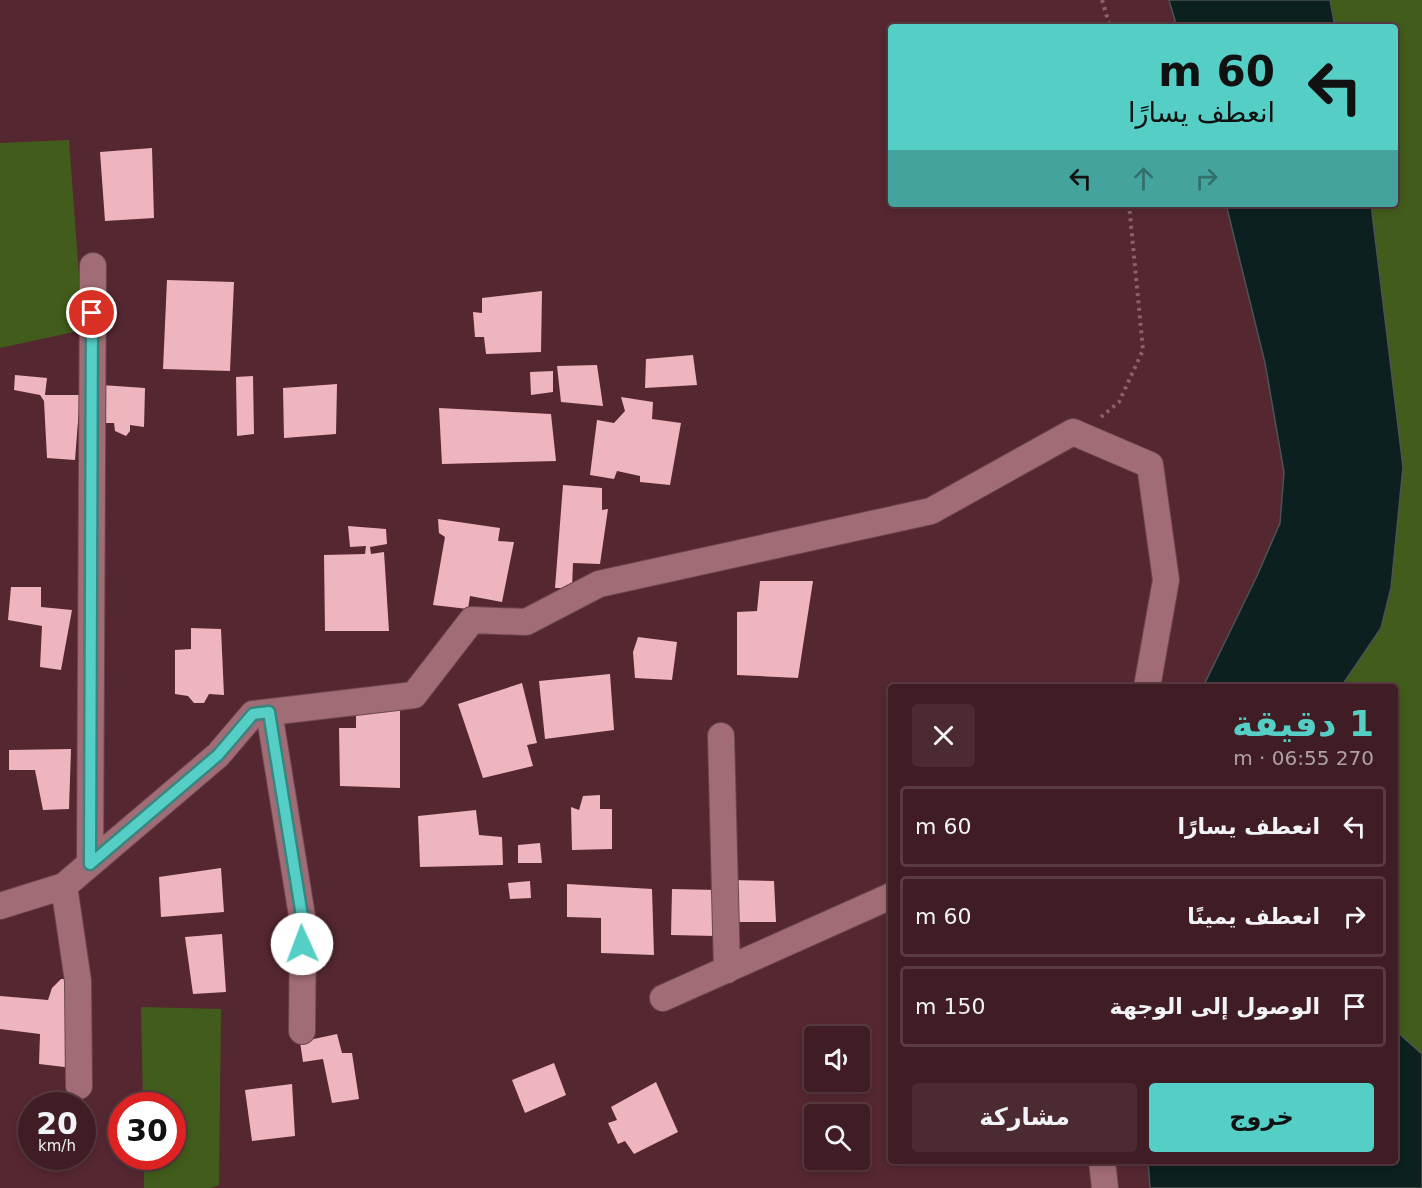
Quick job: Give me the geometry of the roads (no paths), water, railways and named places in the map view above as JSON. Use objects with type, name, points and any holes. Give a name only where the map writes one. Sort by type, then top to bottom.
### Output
[{"type":"street","points":[[90,864],[93,266]]},
{"type":"street","points":[[0,906],[64,886],[218,755],[253,714],[414,695],[472,620],[526,622],[599,584],[931,511],[1073,432],[1150,465],[1166,580],[1148,684]]},
{"type":"street","points":[[269,712],[303,922],[302,1031]]},
{"type":"street","points":[[721,736],[727,970]]},
{"type":"street","points":[[64,886],[78,981],[79,1086]]},
{"type":"street","points":[[663,998],[888,897]]},
{"type":"street","points":[[1102,1164],[1105,1188]]},
{"type":"water","points":[[1169,0],[1330,0],[1334,24],[1176,24]]},
{"type":"water","points":[[1227,207],[1371,207],[1403,467],[1391,588],[1381,628],[1343,684],[1204,684],[1280,523],[1284,472],[1265,363]]},
{"type":"water","points":[[1398,1033],[1422,1054],[1422,1188],[1150,1188],[1148,1164],[1398,1164]]}]
